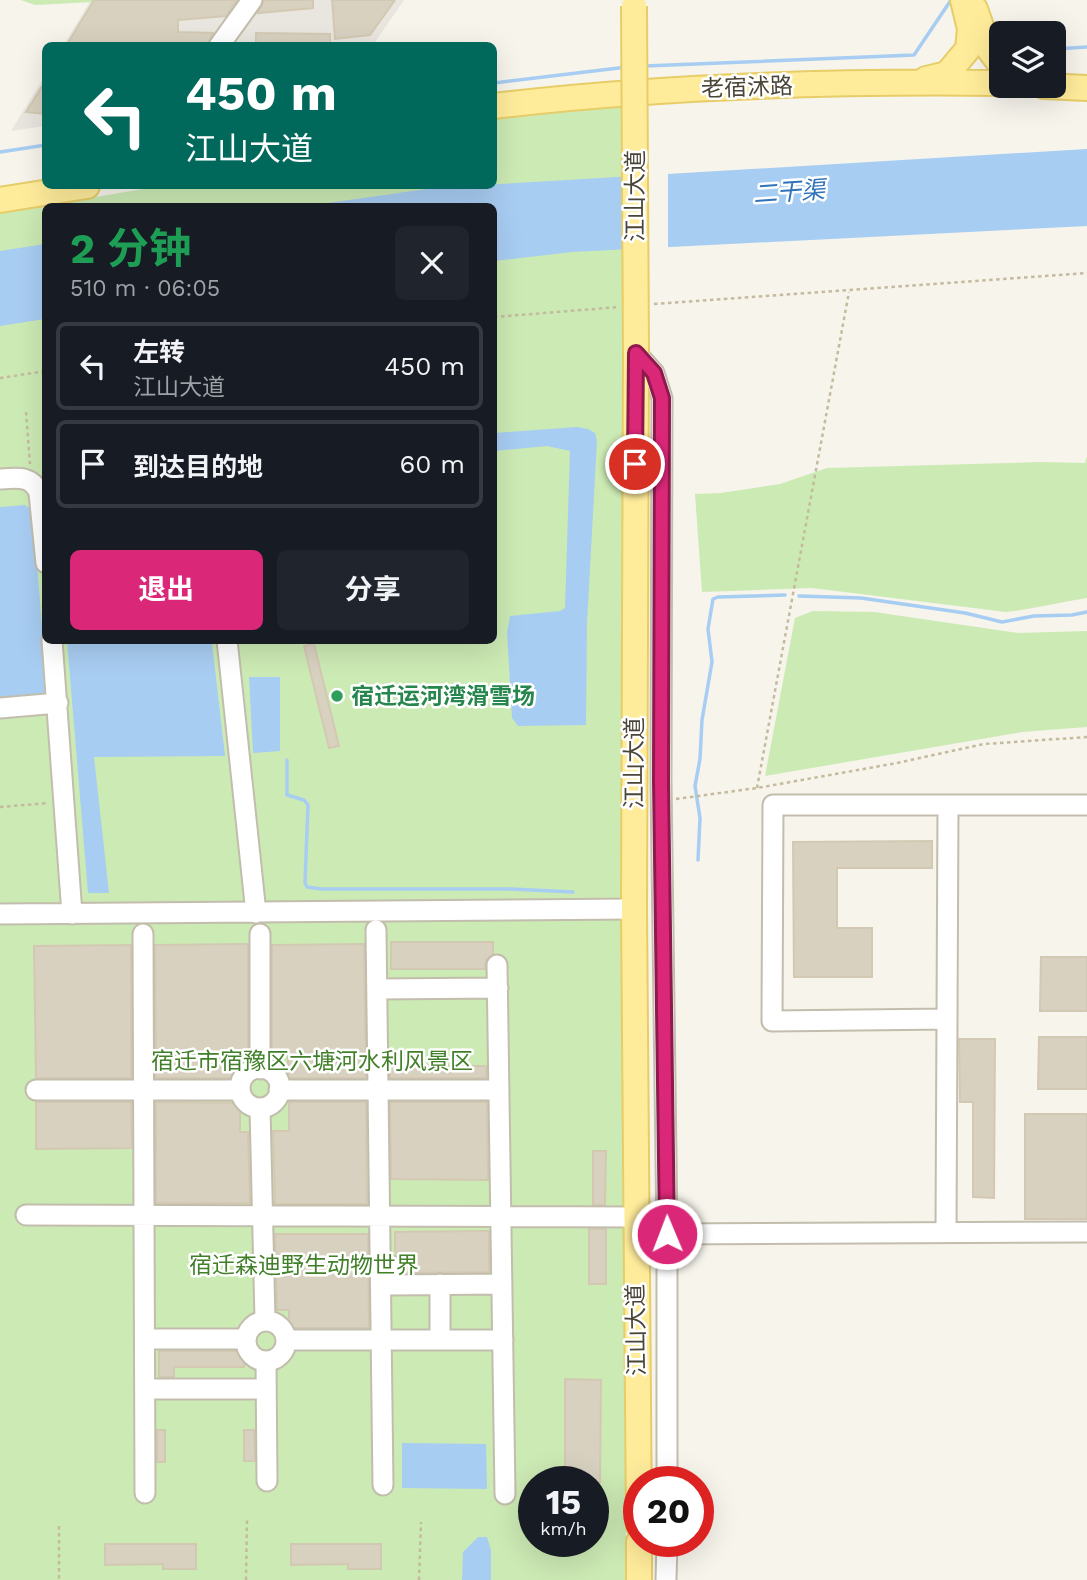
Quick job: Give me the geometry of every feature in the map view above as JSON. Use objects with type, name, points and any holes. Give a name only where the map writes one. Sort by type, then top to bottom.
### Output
[{"type":"main road","points":[[962,0],[976,45],[989,64]]},
{"type":"main road","points":[[972,0],[989,50]]},
{"type":"main road","name":"江山大道","points":[[634,3],[634,909],[638,1466]]},
{"type":"main road","points":[[911,82],[947,74],[968,49],[970,29]]},
{"type":"main road","name":"老宿沭路","points":[[497,106],[676,90],[911,82],[989,83]]},
{"type":"main road","points":[[0,200],[68,189]]},
{"type":"main road","points":[[639,1557],[639,1580]]},
{"type":"street","points":[[222,42],[251,0]]},
{"type":"street","points":[[636,353],[654,373],[662,398],[661,781],[667,1466]]},
{"type":"street","points":[[0,479],[26,478],[32,482],[40,493],[42,516]]},
{"type":"street","points":[[52,644],[72,914]]},
{"type":"street","points":[[227,644],[256,913]]},
{"type":"street","points":[[0,708],[58,704]]},
{"type":"street","points":[[947,1019],[772,1021],[773,805],[1087,805]]},
{"type":"street","points":[[946,1233],[948,805]]},
{"type":"street","points":[[0,914],[634,909]]},
{"type":"street","points":[[376,930],[383,1485]]},
{"type":"street","points":[[143,934],[145,1493]]},
{"type":"street","points":[[260,934],[260,1069]]},
{"type":"street","points":[[498,965],[505,1494]]},
{"type":"street","points":[[376,989],[498,988]]},
{"type":"street","points":[[260,1069],[275,1075],[279,1090],[272,1104],[260,1108],[247,1104],[240,1090],[246,1074],[260,1069]]},
{"type":"street","points":[[36,1090],[240,1090]]},
{"type":"street","points":[[279,1090],[499,1090]]},
{"type":"street","points":[[260,1108],[265,1320]]},
{"type":"street","points":[[26,1215],[635,1217]]},
{"type":"street","points":[[667,1234],[1087,1232]]},
{"type":"street","points":[[380,1253],[390,1253],[390,1284],[502,1284]]},
{"type":"street","points":[[440,1284],[440,1340]]},
{"type":"street","points":[[265,1320],[277,1323],[286,1340],[283,1352],[266,1361],[248,1351],[246,1339],[252,1325],[265,1320]]},
{"type":"street","points":[[145,1339],[246,1339]]},
{"type":"street","points":[[286,1340],[503,1340]]},
{"type":"street","points":[[266,1361],[267,1481]]},
{"type":"street","points":[[145,1389],[266,1390]]},
{"type":"street","points":[[666,1580],[667,1557]]},
{"type":"path","points":[[654,304],[1087,273]]},
{"type":"path","points":[[757,788],[849,292]]},
{"type":"path","points":[[497,317],[627,306]]},
{"type":"path","points":[[0,377],[42,372]]},
{"type":"path","points":[[26,412],[32,482]]},
{"type":"path","points":[[690,797],[897,763],[984,744],[1087,737]]},
{"type":"path","points":[[0,807],[65,802]]},
{"type":"path","points":[[246,1580],[247,1520]]},
{"type":"path","points":[[419,1580],[421,1522]]},
{"type":"path","points":[[59,1525],[60,1580]]},
{"type":"shaded area","points":[[91,0],[404,0],[375,42],[65,42]]},
{"type":"shaded area","points":[[42,80],[42,126],[11,131]]},
{"type":"green space","points":[[21,0],[94,0],[35,5]]},
{"type":"green space","name":"宿迁市宿豫区六塘河水利风景区","points":[[623,102],[626,1466],[623,1466],[623,1557],[626,1557],[626,1580],[0,1580],[0,213],[42,206],[42,644],[497,644],[497,203],[60,203],[143,189],[497,189],[497,118]]},
{"type":"green space","points":[[1087,456],[1087,598],[1006,612],[812,588],[702,592],[695,494],[780,484],[827,468],[1085,463]]},
{"type":"green space","points":[[813,611],[874,612],[1018,633],[1087,631],[1087,727],[1022,732],[765,776],[795,618]]},
{"type":"water","name":"二干渠","points":[[1087,149],[1087,226],[572,252],[497,261],[497,203],[327,203],[427,189],[497,189],[497,184]]},
{"type":"water","points":[[42,244],[42,319],[0,326],[0,251]]},
{"type":"water","points":[[577,427],[595,433],[597,441],[587,623],[586,725],[518,726],[512,718],[507,632],[510,616],[560,611],[565,608],[570,451],[547,446],[497,451],[497,433]]},
{"type":"water","points":[[25,505],[33,510],[47,694],[45,701],[0,704],[0,507]]},
{"type":"water","points":[[67,644],[212,644],[225,756],[94,757],[109,893],[88,893]]},
{"type":"water","points":[[249,677],[280,677],[280,751],[253,753]]},
{"type":"water","points":[[402,1443],[486,1444],[487,1489],[402,1488]]},
{"type":"water","points":[[478,1537],[487,1537],[491,1550],[491,1580],[462,1580],[463,1552]]},
{"type":"pier","points":[[668,171],[668,251],[629,253],[629,173]]},
{"type":"building","points":[[94,0],[237,0],[226,16],[178,20],[178,32],[213,33],[209,42],[68,42]]},
{"type":"building","points":[[264,0],[313,0],[313,8],[258,13]]},
{"type":"building","points":[[332,0],[395,0],[370,35],[335,39]]},
{"type":"building","points":[[256,33],[330,34],[330,42],[256,42]]},
{"type":"building","points":[[42,86],[42,114],[26,112]]},
{"type":"building","points":[[314,644],[339,746],[329,748],[304,646]]},
{"type":"building","points":[[932,841],[932,868],[837,868],[837,928],[872,928],[872,977],[794,977],[793,842]]},
{"type":"building","points":[[391,942],[493,942],[493,954],[486,960],[485,969],[391,969]]},
{"type":"building","points":[[248,944],[248,1054],[237,1054],[237,1078],[156,1078],[155,945]]},
{"type":"building","points":[[364,944],[366,1078],[288,1078],[288,1053],[272,1053],[272,945]]},
{"type":"building","points":[[131,945],[131,1078],[36,1078],[34,946]]},
{"type":"building","points":[[1041,957],[1087,957],[1087,1011],[1040,1011]]},
{"type":"building","points":[[1039,1037],[1087,1037],[1087,1089],[1038,1089]]},
{"type":"building","points":[[959,1039],[995,1039],[994,1198],[973,1197],[973,1102],[960,1102]]},
{"type":"building","points":[[393,1065],[486,1066],[486,1078],[390,1078],[390,1068]]},
{"type":"building","points":[[36,1102],[131,1102],[132,1148],[36,1149]]},
{"type":"building","points":[[156,1102],[240,1103],[240,1132],[248,1132],[250,1203],[156,1203]]},
{"type":"building","points":[[289,1102],[366,1102],[367,1204],[275,1204],[273,1131],[289,1131]]},
{"type":"building","points":[[390,1102],[487,1102],[488,1180],[391,1179]]},
{"type":"building","points":[[1025,1114],[1087,1114],[1087,1219],[1025,1219]]},
{"type":"building","points":[[593,1151],[606,1151],[605,1205],[593,1205]]},
{"type":"building","points":[[589,1229],[606,1229],[606,1284],[589,1284]]},
{"type":"building","points":[[489,1231],[489,1272],[402,1273],[401,1260],[395,1251],[395,1232]]},
{"type":"building","points":[[275,1234],[368,1234],[369,1328],[289,1328],[289,1310],[277,1310]]},
{"type":"building","points":[[159,1351],[244,1351],[244,1367],[174,1367],[174,1377],[159,1377]]},
{"type":"building","points":[[565,1379],[601,1380],[600,1466],[565,1466]]},
{"type":"building","points":[[157,1430],[165,1430],[165,1462],[157,1462]]},
{"type":"building","points":[[244,1430],[254,1430],[255,1461],[244,1461]]},
{"type":"building","points":[[105,1544],[196,1544],[196,1569],[163,1569],[163,1564],[105,1565]]},
{"type":"building","points":[[291,1544],[381,1544],[381,1569],[348,1569],[348,1564],[291,1565]]},
{"type":"waterway","points":[[645,66],[914,55],[951,0]]},
{"type":"waterway","points":[[1066,48],[1087,47]]},
{"type":"waterway","points":[[497,83],[627,67]]},
{"type":"waterway","points":[[0,152],[42,146]]},
{"type":"waterway","points":[[698,860],[700,818],[695,786],[712,662],[708,629],[713,599],[785,595]]},
{"type":"waterway","points":[[799,596],[861,598],[965,613],[1002,622],[1034,616],[1087,612]]},
{"type":"waterway","points":[[287,760],[287,795],[304,800],[308,805],[307,887],[573,892]]},
{"type":"place","name":"宿迁运河湾滑雪场","points":[[337,696]]},
{"type":"route","points":[[635,464],[636,353],[654,373],[662,398],[661,781],[667,1234]]},
{"type":"park label","name":"宿迁森迪野生动物世界","points":[[304,1265]]}]
